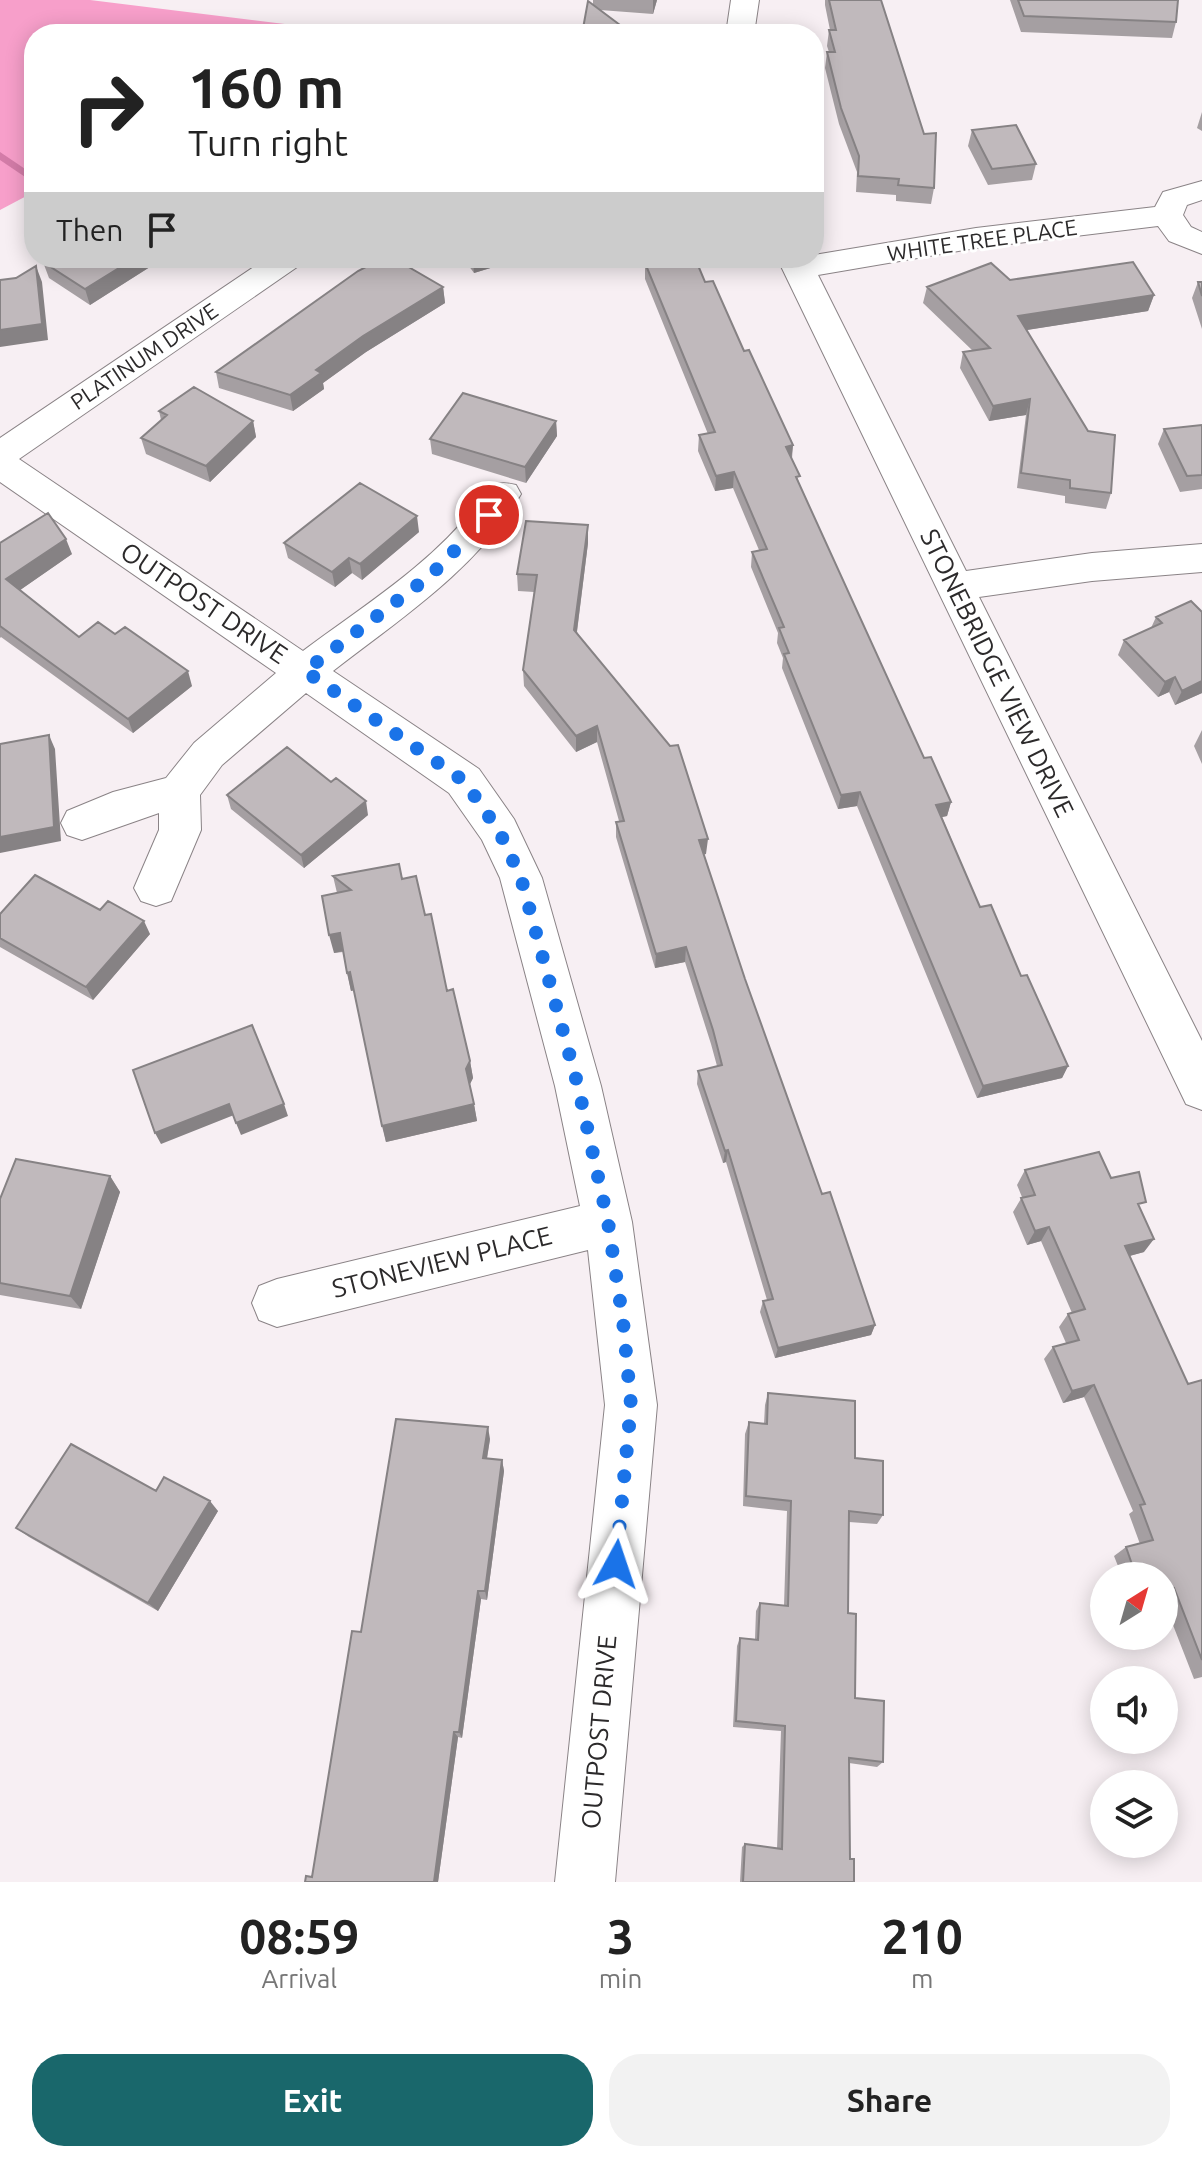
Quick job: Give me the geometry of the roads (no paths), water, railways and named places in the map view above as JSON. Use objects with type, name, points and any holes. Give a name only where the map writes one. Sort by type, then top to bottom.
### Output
[{"type":"street","points":[[741,24],[745,0]]},
{"type":"street","points":[[1202,190],[1174,199],[1167,215],[1180,234],[1202,244]]},
{"type":"street","name":"WHITE TREE PLACE","points":[[824,259],[1167,215]]},
{"type":"street","name":"PLATINUM DRIVE","points":[[0,455],[274,268]]},
{"type":"street","name":"STONEBRIDGE VIEW DRIVE","points":[[797,268],[1202,1089]]},
{"type":"street","name":"OUTPOST DRIVE","points":[[0,464],[464,781],[499,831],[521,878],[578,1086],[608,1222],[623,1321],[631,1405],[585,1882]]},
{"type":"street","points":[[82,823],[128,804],[179,791],[208,754],[305,671],[431,575],[489,515],[503,494]]},
{"type":"street","points":[[955,587],[1092,567],[1202,558]]},
{"type":"street","points":[[156,888],[180,830],[179,791]]},
{"type":"street","name":"STONEVIEW PLACE","points":[[277,1303],[608,1222]]},
{"type":"waterway","points":[[0,155],[24,173]]}]
